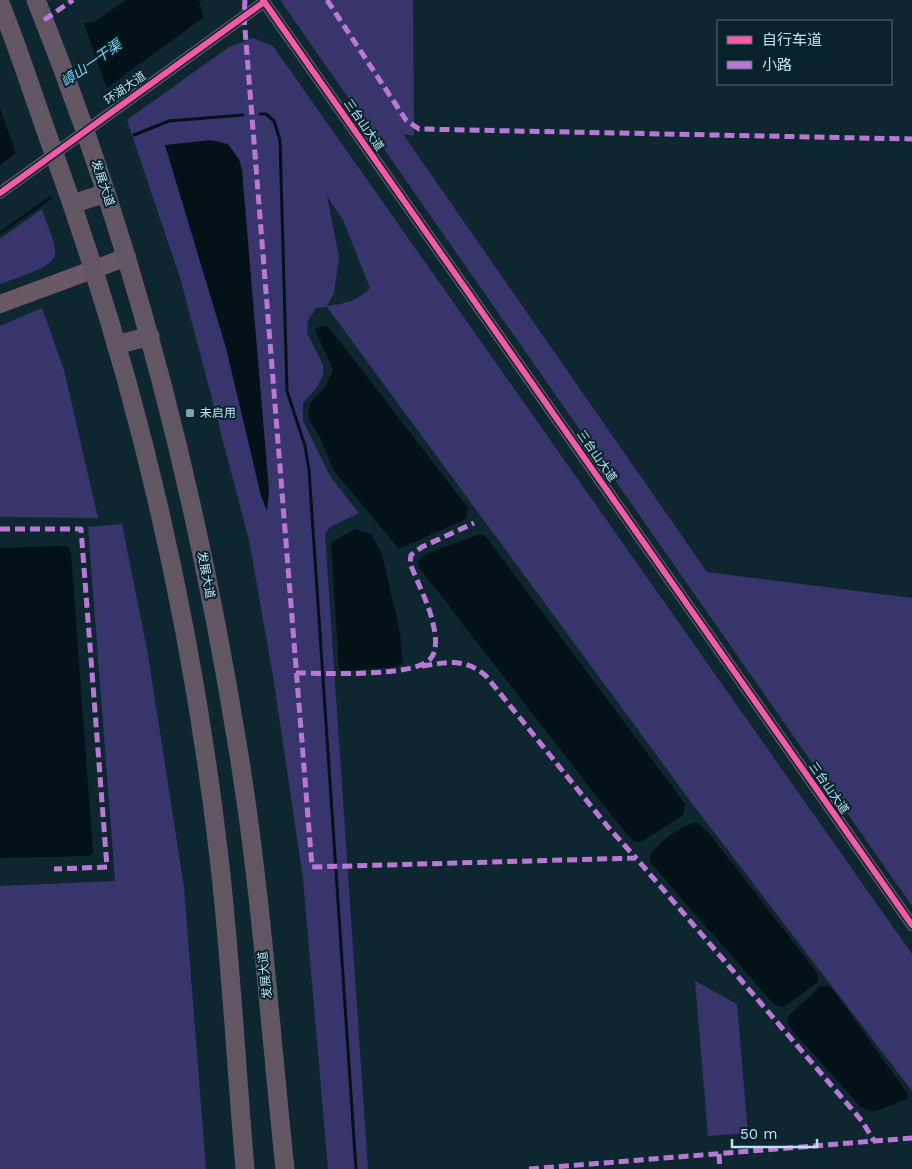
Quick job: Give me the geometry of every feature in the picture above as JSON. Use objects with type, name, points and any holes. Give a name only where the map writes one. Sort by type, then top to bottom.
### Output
[{"type":"main road","name":"发展大道","points":[[36,0],[83,125],[127,257],[150,336],[196,524],[238,749],[250,833],[285,1169]]},
{"type":"main road","points":[[0,4],[22,60],[94,269],[116,344],[182,614],[220,860],[245,1169]]},
{"type":"main road","points":[[72,204],[106,193]]},
{"type":"main road","points":[[0,304],[127,257]]},
{"type":"main road","points":[[116,344],[150,336]]},
{"type":"street","name":"环湖大道","points":[[0,193],[52,148],[83,125],[264,1]]},
{"type":"street","name":"三台山大道","points":[[264,1],[912,925]]},
{"type":"shaded area","points":[[280,0],[413,0],[414,136],[403,134],[707,572],[912,598],[912,906]]},
{"type":"shaded area","points":[[253,38],[273,46],[912,954],[912,1091],[694,806],[327,307],[316,308],[308,321],[307,333],[323,365],[323,375],[317,387],[303,403],[303,421],[330,476],[359,513],[330,527],[325,534],[368,1169],[328,1169],[303,879],[274,682],[249,540],[181,281],[127,120],[229,47]],"holes":[[[327,196],[343,220],[370,288],[350,301],[327,306],[334,293],[339,257]]]},
{"type":"shaded area","points":[[42,209],[54,245],[55,255],[47,265],[0,284],[0,239]]},
{"type":"shaded area","points":[[42,308],[64,370],[98,518],[0,517],[0,326]]},
{"type":"shaded area","points":[[122,524],[148,655],[184,887],[206,1169],[0,1169],[0,886],[115,881],[88,527]]},
{"type":"shaded area","points":[[695,981],[737,1004],[748,1133],[708,1136]]},
{"type":"water","name":"嶂山一干渠","points":[[126,0],[199,0],[203,18],[0,165],[0,85],[85,23],[94,22]]},
{"type":"water","points":[[210,140],[228,144],[239,159],[242,170],[269,491],[267,511],[261,496],[226,348],[165,145]]},
{"type":"water","points":[[320,326],[327,326],[331,330],[468,508],[466,519],[399,549],[334,471],[320,438],[308,418],[310,403],[326,386],[333,370],[315,330]]},
{"type":"water","points":[[355,529],[371,534],[382,554],[400,633],[403,664],[394,667],[342,671],[339,668],[331,543]]},
{"type":"water","points":[[477,535],[484,535],[490,542],[685,804],[683,815],[641,842],[634,842],[612,816],[420,568],[417,562],[426,554]]},
{"type":"water","points":[[68,547],[71,553],[93,853],[89,856],[0,858],[0,548]]},
{"type":"water","points":[[696,822],[708,832],[818,974],[818,982],[784,1007],[775,1005],[771,1001],[650,862],[654,850],[660,844],[675,832]]},
{"type":"water","points":[[821,986],[831,987],[908,1094],[907,1099],[873,1112],[861,1107],[790,1028],[787,1022],[788,1016]]},
{"type":"pier","points":[[83,21],[107,89],[17,156],[0,108],[0,82]]},
{"type":"waterway","points":[[260,114],[266,114],[274,121],[280,140],[287,391],[305,446],[309,470],[356,1169]]},
{"type":"waterway","points":[[134,135],[169,121],[243,115]]},
{"type":"waterway","points":[[0,233],[50,198]]},
{"type":"marked path","points":[[44,20],[73,0]]},
{"type":"marked path","points":[[245,0],[244,17],[312,867],[636,858],[862,1121],[874,1141]]},
{"type":"marked path","points":[[327,0],[406,120],[419,129],[912,139]]},
{"type":"marked path","points":[[296,673],[346,674],[389,672],[408,669],[422,664],[431,658],[436,640],[434,628],[427,603],[410,563],[411,555],[422,547],[474,523]]},
{"type":"marked path","points":[[0,529],[81,529],[107,867],[54,869]]},
{"type":"marked path","points":[[422,666],[448,663],[463,664],[471,666],[486,676],[608,827],[636,858]]},
{"type":"marked path","points":[[529,1169],[912,1138]]},
{"type":"marked path","points":[[719,1154],[720,1169]]},
{"type":"cycle path","points":[[263,0],[912,925]]},
{"type":"cycle path","points":[[0,193],[264,2]]},
{"type":"place","name":"未启用","points":[[190,413]]}]
